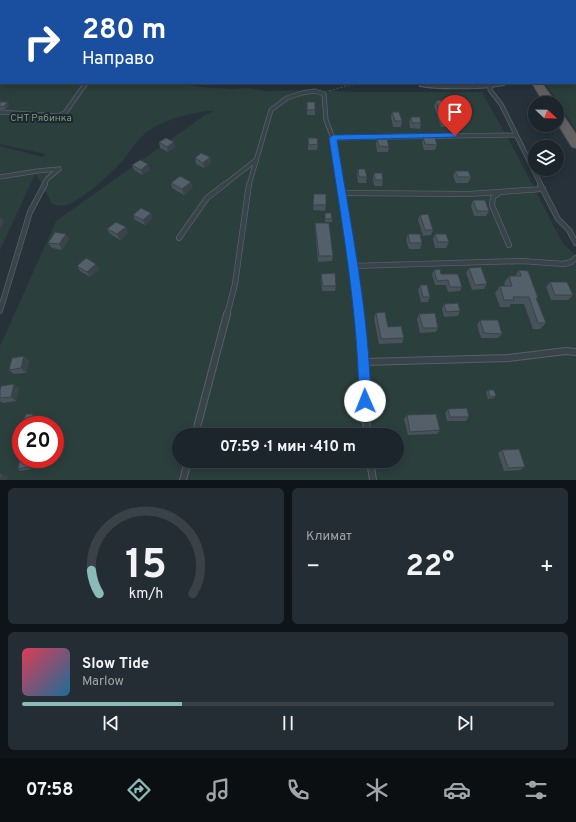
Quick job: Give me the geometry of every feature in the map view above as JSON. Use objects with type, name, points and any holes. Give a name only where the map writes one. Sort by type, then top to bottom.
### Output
[{"type":"highway","points":[[538,84],[545,96]]},
{"type":"highway","points":[[564,125],[576,144]]},
{"type":"street","points":[[422,85],[490,86],[500,84]]},
{"type":"lane","points":[[0,112],[57,116],[65,114],[85,84]]},
{"type":"lane","points":[[490,86],[490,90],[501,104],[558,219],[569,230],[576,241]]},
{"type":"lane","points":[[197,428],[235,284],[250,180],[271,110],[287,98],[302,92],[315,91],[324,94],[326,120],[333,138],[342,193],[353,266],[364,362],[367,428]]},
{"type":"lane","points":[[333,138],[516,135]]},
{"type":"lane","points":[[179,238],[207,198],[256,160]]},
{"type":"lane","points":[[0,177],[43,169],[59,169],[47,180],[30,212],[0,311]]},
{"type":"lane","points":[[342,193],[501,193],[543,188]]},
{"type":"lane","points":[[501,193],[493,197],[492,205],[509,245]]},
{"type":"lane","points":[[353,266],[522,261],[564,264],[574,262],[576,258]]},
{"type":"lane","points":[[364,362],[508,358],[566,351],[576,352]]},
{"type":"lane","points":[[183,480],[186,468]]},
{"type":"lane","points":[[371,468],[373,480]]},
{"type":"path","points":[[324,94],[349,85],[368,84]]},
{"type":"green space","name":"СНТ Рябинка","points":[[0,84],[186,84],[199,87],[233,89],[249,88],[266,91],[311,90],[360,92],[482,92],[516,153],[563,244],[576,255],[576,480],[0,480],[0,346],[56,221],[205,115],[214,111],[199,112],[181,116],[156,126],[146,133],[112,172],[88,193],[64,206],[52,204],[35,174],[0,250],[0,146],[43,157],[45,154],[0,144]]},
{"type":"green space","points":[[546,84],[576,84],[576,130],[564,112],[564,96],[554,96]]},
{"type":"building","points":[[441,100],[449,123],[443,123],[436,101]]},
{"type":"building","points":[[0,102],[8,102],[4,106],[0,107]]},
{"type":"building","points":[[307,102],[315,102],[315,110],[307,110]]},
{"type":"building","points":[[392,112],[399,112],[402,121],[395,121]]},
{"type":"building","points":[[411,117],[420,117],[421,123],[412,123]]},
{"type":"building","points":[[423,137],[435,137],[437,145],[425,144]]},
{"type":"building","points":[[166,138],[174,142],[167,147],[159,142]]},
{"type":"building","points":[[308,138],[317,138],[318,144],[309,145]]},
{"type":"building","points":[[377,139],[387,139],[389,147],[379,146]]},
{"type":"building","points":[[201,153],[210,157],[203,163],[195,158]]},
{"type":"building","points":[[140,160],[148,164],[141,170],[132,165]]},
{"type":"building","points":[[358,169],[365,169],[367,177],[359,177]]},
{"type":"building","points":[[455,171],[468,171],[471,177],[458,177]]},
{"type":"building","points":[[374,173],[382,173],[383,180],[375,180]]},
{"type":"building","points":[[180,176],[191,182],[182,189],[171,183]]},
{"type":"building","points":[[314,194],[326,194],[326,205],[313,205]]},
{"type":"building","points":[[473,200],[485,200],[489,211],[477,211]]},
{"type":"building","points":[[141,208],[151,213],[143,220],[133,215]]},
{"type":"building","points":[[325,213],[331,213],[332,219],[325,219]]},
{"type":"building","points":[[428,214],[433,230],[425,230],[420,215]]},
{"type":"building","points":[[116,222],[126,227],[117,234],[107,229]]},
{"type":"building","points":[[315,223],[329,223],[333,256],[319,256]]},
{"type":"building","points":[[55,232],[66,234],[59,244],[48,243]]},
{"type":"building","points":[[408,234],[420,234],[422,243],[410,243]]},
{"type":"building","points":[[435,234],[446,234],[449,242],[438,242]]},
{"type":"building","points":[[86,258],[96,264],[87,272],[77,266]]},
{"type":"building","points":[[481,267],[487,284],[475,285],[469,268]]},
{"type":"building","points":[[440,269],[441,274],[458,274],[462,287],[450,287],[448,280],[437,281],[434,270]]},
{"type":"building","points":[[519,270],[528,271],[538,298],[536,298],[546,323],[538,323],[529,297],[513,297],[514,300],[504,300],[500,286],[512,286],[509,276],[521,276]]},
{"type":"building","points":[[335,273],[336,286],[323,286],[321,274]]},
{"type":"building","points":[[550,282],[567,282],[573,295],[555,295]]},
{"type":"building","points":[[420,285],[427,285],[430,297],[423,297]]},
{"type":"building","points":[[458,303],[460,311],[446,312],[444,304]]},
{"type":"building","points":[[385,312],[388,327],[401,326],[404,338],[381,339],[376,313]]},
{"type":"building","points":[[435,313],[438,328],[423,328],[419,314]]},
{"type":"building","points":[[480,320],[498,320],[502,334],[484,333]]},
{"type":"building","points":[[24,356],[21,368],[9,370],[12,358]]},
{"type":"building","points":[[14,384],[11,397],[0,398],[1,386]]},
{"type":"building","points":[[488,390],[494,390],[496,396],[490,397]]},
{"type":"building","points":[[467,408],[469,417],[450,417],[448,409]]},
{"type":"building","points":[[26,414],[33,414],[32,416],[25,416]]},
{"type":"building","points":[[436,414],[440,430],[410,432],[407,415]]},
{"type":"building","points":[[519,449],[525,467],[508,468],[502,450]]},
{"type":"route","points":[[365,401],[364,362],[351,253],[333,138],[455,136]]}]
